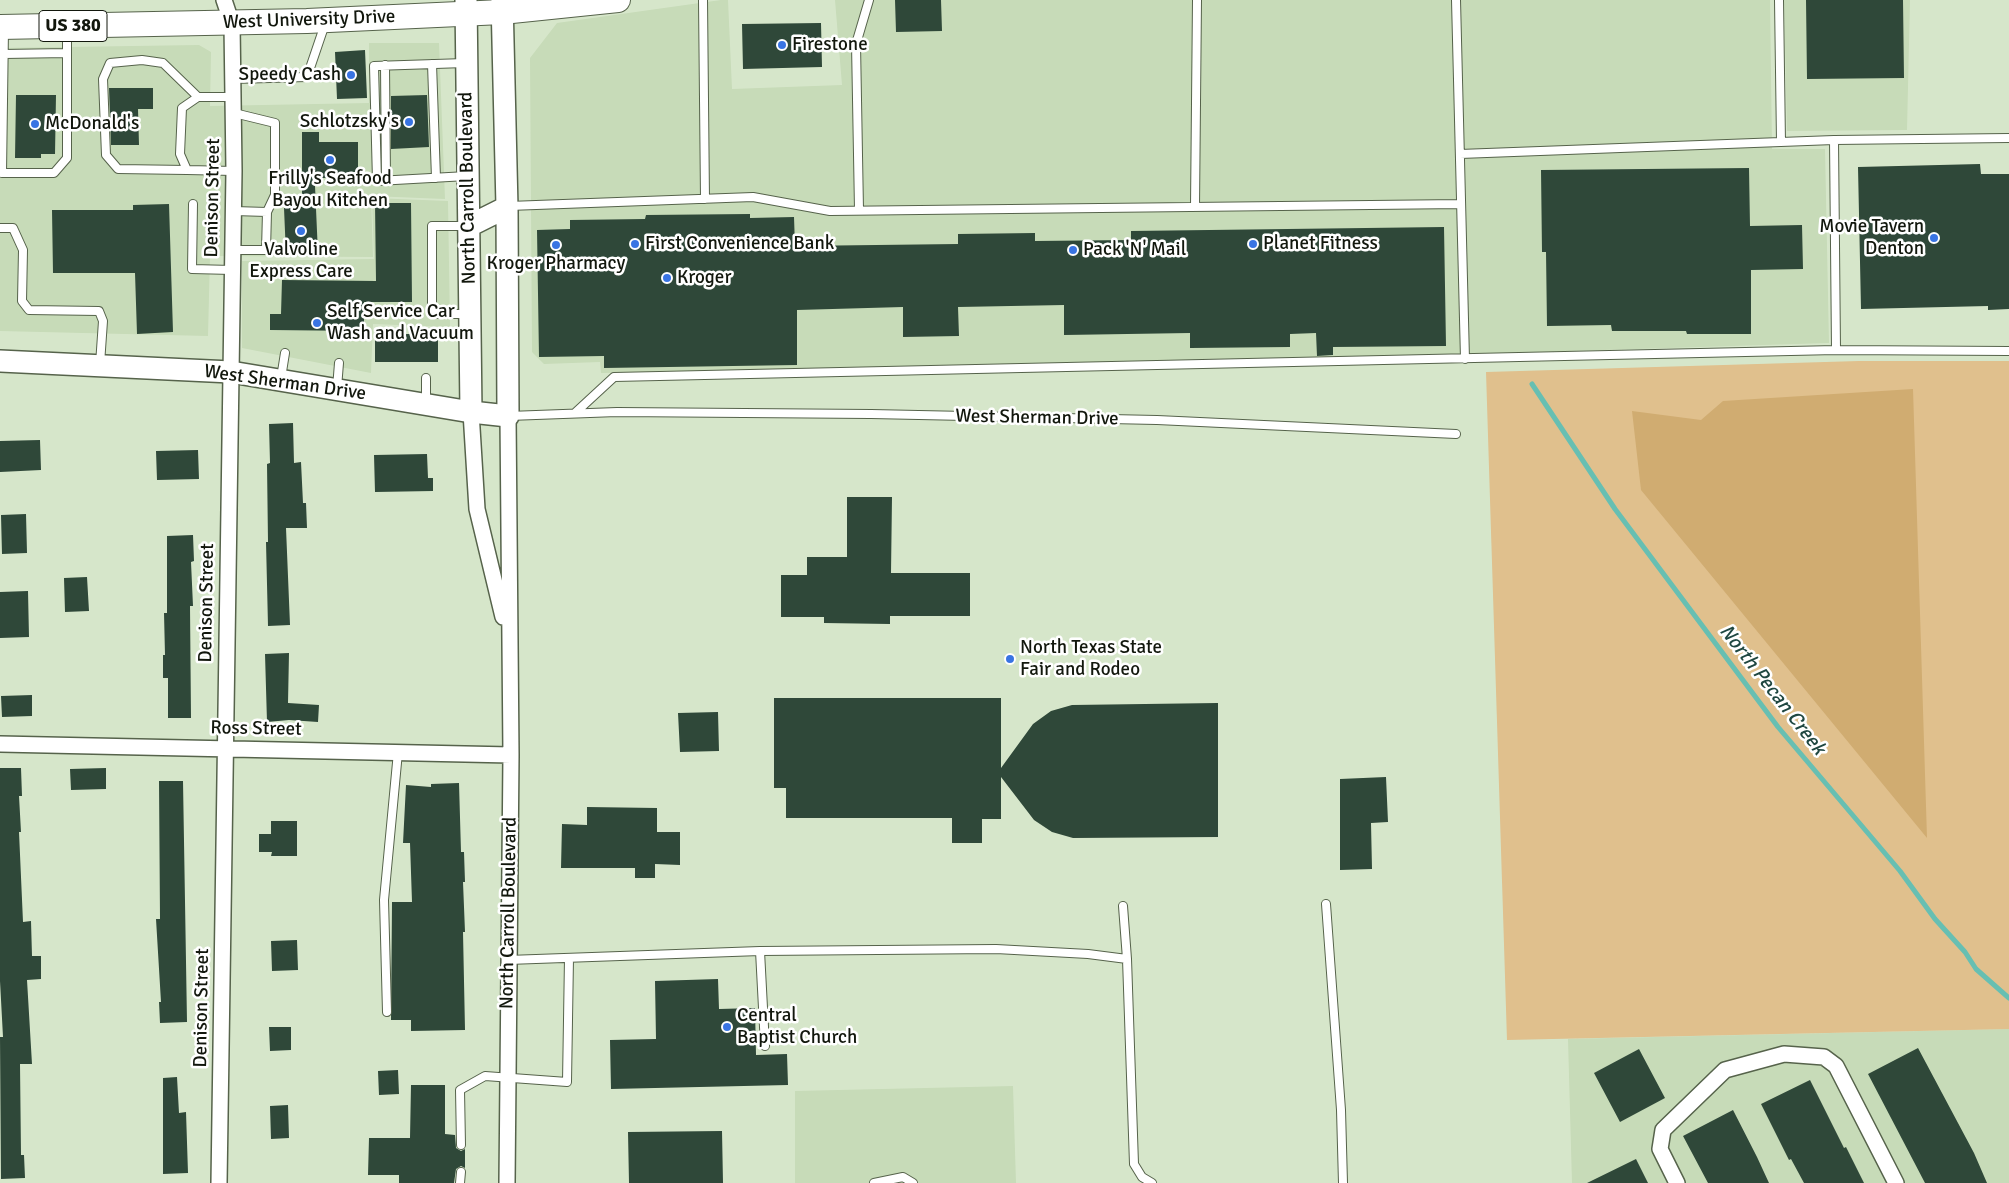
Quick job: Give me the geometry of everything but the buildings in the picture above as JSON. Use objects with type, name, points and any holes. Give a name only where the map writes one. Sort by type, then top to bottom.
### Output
[{"type":"main road","name":"West University Drive","points":[[2,27],[232,24],[327,20],[466,7],[618,0]]},
{"type":"street","name":"Denison Street","points":[[220,1183],[224,748],[234,210],[232,24],[224,0]]},
{"type":"street","name":"North Carroll Boulevard","points":[[502,6],[507,206],[511,756],[506,1183]]},
{"type":"street","name":"North Carroll Boulevard","points":[[466,7],[471,412],[477,509],[509,643]]},
{"type":"street","points":[[469,226],[507,206]]},
{"type":"street","name":"West Sherman Drive","points":[[0,361],[231,372],[426,405],[508,416]]},
{"type":"street","name":"Ross Street","points":[[0,744],[511,756]]},
{"type":"street","points":[[1677,1183],[1660,1148],[1663,1130],[1725,1070],[1784,1054],[1824,1057],[1836,1066],[1896,1183]]},
{"type":"lane","points":[[703,0],[705,199]]},
{"type":"lane","points":[[859,210],[856,44],[868,0]]},
{"type":"lane","points":[[1195,207],[1197,0]]},
{"type":"lane","points":[[1456,0],[1465,359]]},
{"type":"lane","points":[[1779,0],[1781,142]]},
{"type":"lane","points":[[233,79],[307,77],[327,20]]},
{"type":"lane","points":[[2,27],[4,54],[1,173],[54,173],[67,158],[67,26]]},
{"type":"lane","points":[[4,54],[67,52]]},
{"type":"lane","points":[[198,97],[189,85],[163,63],[142,60],[110,63],[103,79],[106,155],[118,168],[234,171]]},
{"type":"lane","points":[[467,63],[385,65],[386,180],[468,176]]},
{"type":"lane","points":[[432,64],[436,178]]},
{"type":"lane","points":[[187,170],[180,154],[182,108],[198,97],[233,97]]},
{"type":"lane","points":[[233,250],[266,250],[267,212],[275,195],[275,124],[234,113]]},
{"type":"lane","points":[[1460,154],[1834,140],[2009,138]]},
{"type":"lane","points":[[1834,140],[1836,350]]},
{"type":"lane","points":[[507,206],[753,197],[830,211],[1461,204]]},
{"type":"lane","points":[[193,204],[192,269],[232,270]]},
{"type":"lane","points":[[234,210],[267,212]]},
{"type":"lane","points":[[469,226],[432,226],[432,314],[470,314]]},
{"type":"lane","points":[[0,228],[13,228],[23,250],[22,301],[29,310],[99,311],[104,321],[100,365]]},
{"type":"lane","points":[[575,413],[614,377],[1836,350],[2009,351]]},
{"type":"lane","points":[[281,380],[285,353]]},
{"type":"lane","points":[[337,390],[338,363]]},
{"type":"lane","points":[[426,378],[426,405]]},
{"type":"lane","name":"West Sherman Drive","points":[[508,416],[617,412],[856,413],[1157,420],[1456,434]]},
{"type":"lane","points":[[387,1012],[384,900],[398,752]]},
{"type":"lane","points":[[1326,904],[1341,1110],[1343,1183]]},
{"type":"lane","points":[[1123,906],[1127,959],[1134,1164],[1142,1177],[1152,1183]]},
{"type":"lane","points":[[508,960],[760,951],[996,949],[1088,954],[1127,959]]},
{"type":"lane","points":[[760,951],[765,1046]]},
{"type":"lane","points":[[461,1145],[460,1090],[486,1076],[566,1082],[569,958]]},
{"type":"lane","points":[[460,1183],[461,1172]]},
{"type":"lane","points":[[874,1183],[903,1177],[913,1183]]},
{"type":"shaded area","points":[[728,0],[732,89],[842,85],[835,0],[1770,0],[1772,149],[1825,149],[1829,343],[1313,359],[601,373],[600,362],[544,364],[532,352],[530,58],[557,23]]},
{"type":"shaded area","points":[[1784,0],[1910,0],[1907,130],[1787,131]]},
{"type":"shaded area","points":[[369,43],[439,43],[445,199],[371,196],[373,257],[210,256],[208,336],[0,331],[0,48],[199,45],[211,52],[210,106],[369,103]]},
{"type":"shaded area","points":[[372,198],[448,201],[450,327],[373,324],[371,373],[242,348],[242,261],[374,259]]},
{"type":"shaded area","points":[[1859,361],[2009,361],[2009,1029],[1507,1040],[1486,372]]},
{"type":"shaded area","points":[[1913,389],[1927,838],[1641,490],[1632,411],[1701,420],[1723,401]]},
{"type":"shaded area","points":[[2009,1029],[2009,1183],[1572,1183],[1568,1039]]},
{"type":"shaded area","points":[[1013,1086],[1016,1183],[795,1183],[795,1091]]},
{"type":"waterway","name":"North Pecan Creek","points":[[1532,384],[1615,509],[1778,727],[1900,871],[1935,919],[1965,952],[1976,969],[2009,998]]},
{"type":"place","name":"Firestone","points":[[782,45]]},
{"type":"place","name":"Speedy Cash","points":[[351,75]]},
{"type":"place","name":"Schlotzsky's","points":[[409,122]]},
{"type":"place","name":"McDonald's","points":[[35,124]]},
{"type":"place","name":"Frilly's Seafood Bayou Kitchen","points":[[330,160]]},
{"type":"place","name":"Valvoline Express Care","points":[[301,231]]},
{"type":"place","name":"Movie Tavern Denton","points":[[1934,238]]},
{"type":"place","name":"First Convenience Bank","points":[[635,244]]},
{"type":"place","name":"Planet Fitness","points":[[1253,244]]},
{"type":"place","name":"Kroger Pharmacy","points":[[556,245]]},
{"type":"place","name":"Pack 'N' Mail","points":[[1073,250]]},
{"type":"place","name":"Kroger","points":[[667,278]]},
{"type":"place","name":"Self Service Car Wash and Vacuum","points":[[317,323]]},
{"type":"place","name":"North Texas State Fair and Rodeo","points":[[1010,659]]},
{"type":"place","name":"Central Baptist Church","points":[[727,1027]]}]
